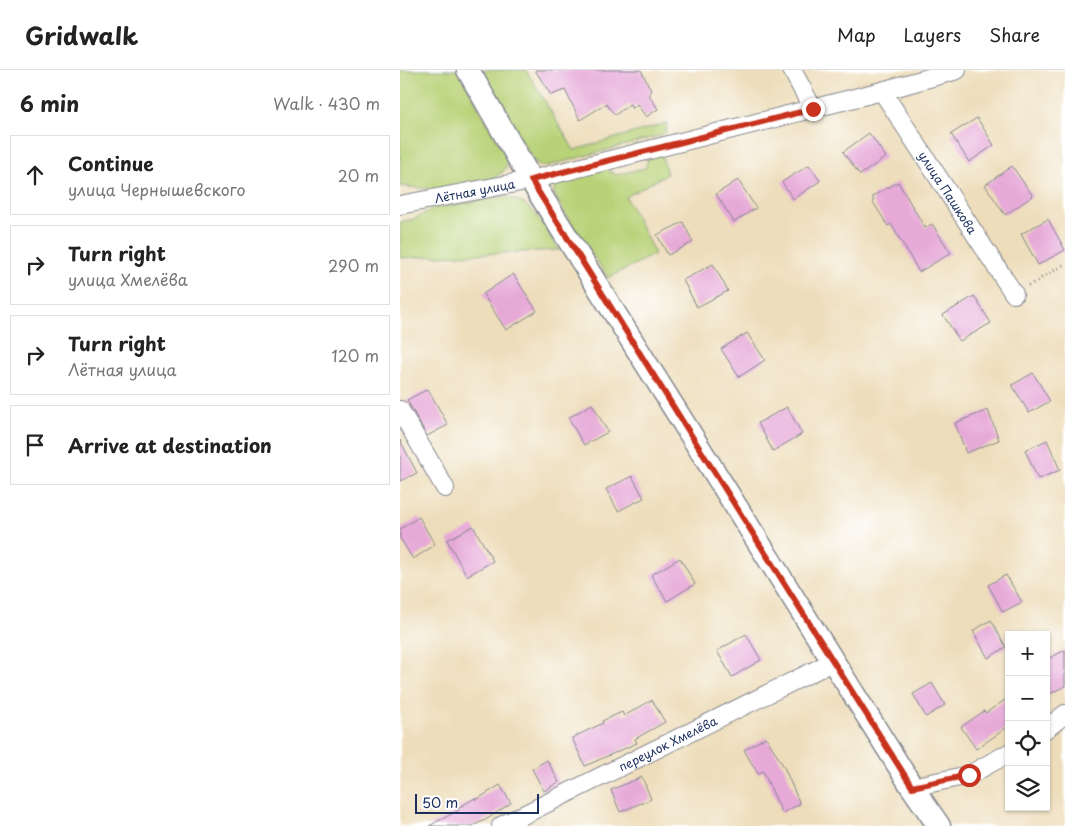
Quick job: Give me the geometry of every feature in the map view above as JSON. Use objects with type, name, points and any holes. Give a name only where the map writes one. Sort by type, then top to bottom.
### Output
[{"type":"main road","points":[[468,70],[531,180],[912,787],[940,826]]},
{"type":"street","points":[[792,70],[813,109]]},
{"type":"street","name":"Лётная улица","points":[[400,205],[531,180],[813,109],[957,70]]},
{"type":"street","name":"улица Пашкова","points":[[882,91],[1014,294]]},
{"type":"street","points":[[400,410],[445,488]]},
{"type":"street","name":"переулок Хмелёва","points":[[501,826],[834,661]]},
{"type":"street","points":[[1050,726],[1065,714]]},
{"type":"street","points":[[912,787],[969,775],[1005,754]]},
{"type":"path","points":[[1014,294],[1065,264]]},
{"type":"green space","points":[[400,70],[458,70],[508,160],[503,172],[494,178],[439,190],[400,186]]},
{"type":"green space","points":[[477,70],[526,70],[574,150],[667,123],[666,132],[659,136],[544,167],[535,162]]},
{"type":"green space","points":[[661,153],[667,174],[626,197],[655,254],[608,278],[562,209],[554,189],[560,178],[605,168],[616,175],[645,168],[650,155]]},
{"type":"green space","points":[[501,197],[521,202],[529,208],[542,223],[559,250],[400,258],[400,222],[414,219],[434,208]]},
{"type":"building","points":[[535,70],[641,70],[651,90],[649,95],[658,109],[646,117],[637,104],[632,109],[630,104],[615,115],[606,104],[580,120],[565,90],[551,95]]},
{"type":"building","points":[[977,118],[994,145],[969,162],[951,134]]},
{"type":"building","points":[[869,133],[886,157],[860,175],[843,152]]},
{"type":"building","points":[[809,165],[820,181],[793,199],[782,182]]},
{"type":"building","points":[[1012,166],[1033,196],[1005,215],[985,185]]},
{"type":"building","points":[[738,180],[756,208],[734,222],[716,194]]},
{"type":"building","points":[[898,182],[925,228],[932,224],[951,253],[919,272],[891,224],[888,226],[873,202],[873,196]]},
{"type":"building","points":[[1048,219],[1065,250],[1038,265],[1021,234]]},
{"type":"building","points":[[683,222],[693,242],[668,255],[657,235]]},
{"type":"building","points":[[713,264],[728,291],[697,307],[683,280]]},
{"type":"building","points":[[513,274],[537,311],[506,330],[483,294]]},
{"type":"building","points":[[974,296],[991,323],[960,341],[943,315]]},
{"type":"building","points":[[747,333],[765,360],[739,377],[721,349]]},
{"type":"building","points":[[1033,373],[1050,401],[1029,413],[1012,385]]},
{"type":"building","points":[[428,389],[448,425],[427,436],[407,400]]},
{"type":"building","points":[[592,404],[608,432],[584,445],[568,418]]},
{"type":"building","points":[[787,407],[802,434],[773,451],[758,423]]},
{"type":"building","points":[[988,410],[999,440],[966,453],[955,423]]},
{"type":"building","points":[[400,440],[417,473],[400,481]]},
{"type":"building","points":[[1047,440],[1060,470],[1038,479],[1025,450]]},
{"type":"building","points":[[632,476],[644,498],[618,511],[606,489]]},
{"type":"building","points":[[419,517],[435,545],[413,559],[400,538],[400,529]]},
{"type":"building","points":[[473,526],[493,561],[467,576],[447,540]]},
{"type":"building","points":[[680,558],[695,584],[667,601],[651,575]]},
{"type":"building","points":[[1006,575],[1022,602],[1003,612],[988,585]]},
{"type":"building","points":[[991,620],[1005,648],[988,658],[973,631]]},
{"type":"building","points":[[746,634],[761,660],[732,677],[717,651]]},
{"type":"building","points":[[1065,650],[1065,686],[1050,694],[1050,676],[1050,658]]},
{"type":"building","points":[[932,683],[945,705],[926,717],[913,694]]},
{"type":"building","points":[[652,700],[665,722],[635,739],[637,743],[585,766],[572,738],[603,723],[602,721],[622,712],[624,716]]},
{"type":"building","points":[[1005,700],[1005,729],[976,749],[961,727],[984,711],[986,713]]},
{"type":"building","points":[[766,737],[784,767],[800,804],[782,813],[763,771],[758,774],[744,750]]},
{"type":"building","points":[[547,760],[559,782],[544,791],[532,769]]},
{"type":"building","points":[[642,777],[651,799],[620,812],[611,790]]},
{"type":"building","points":[[500,785],[511,803],[487,819],[472,826],[429,826],[459,810],[458,808],[475,798],[476,800]]},
{"type":"route","points":[[813,109],[531,180],[912,787],[969,775]]}]
